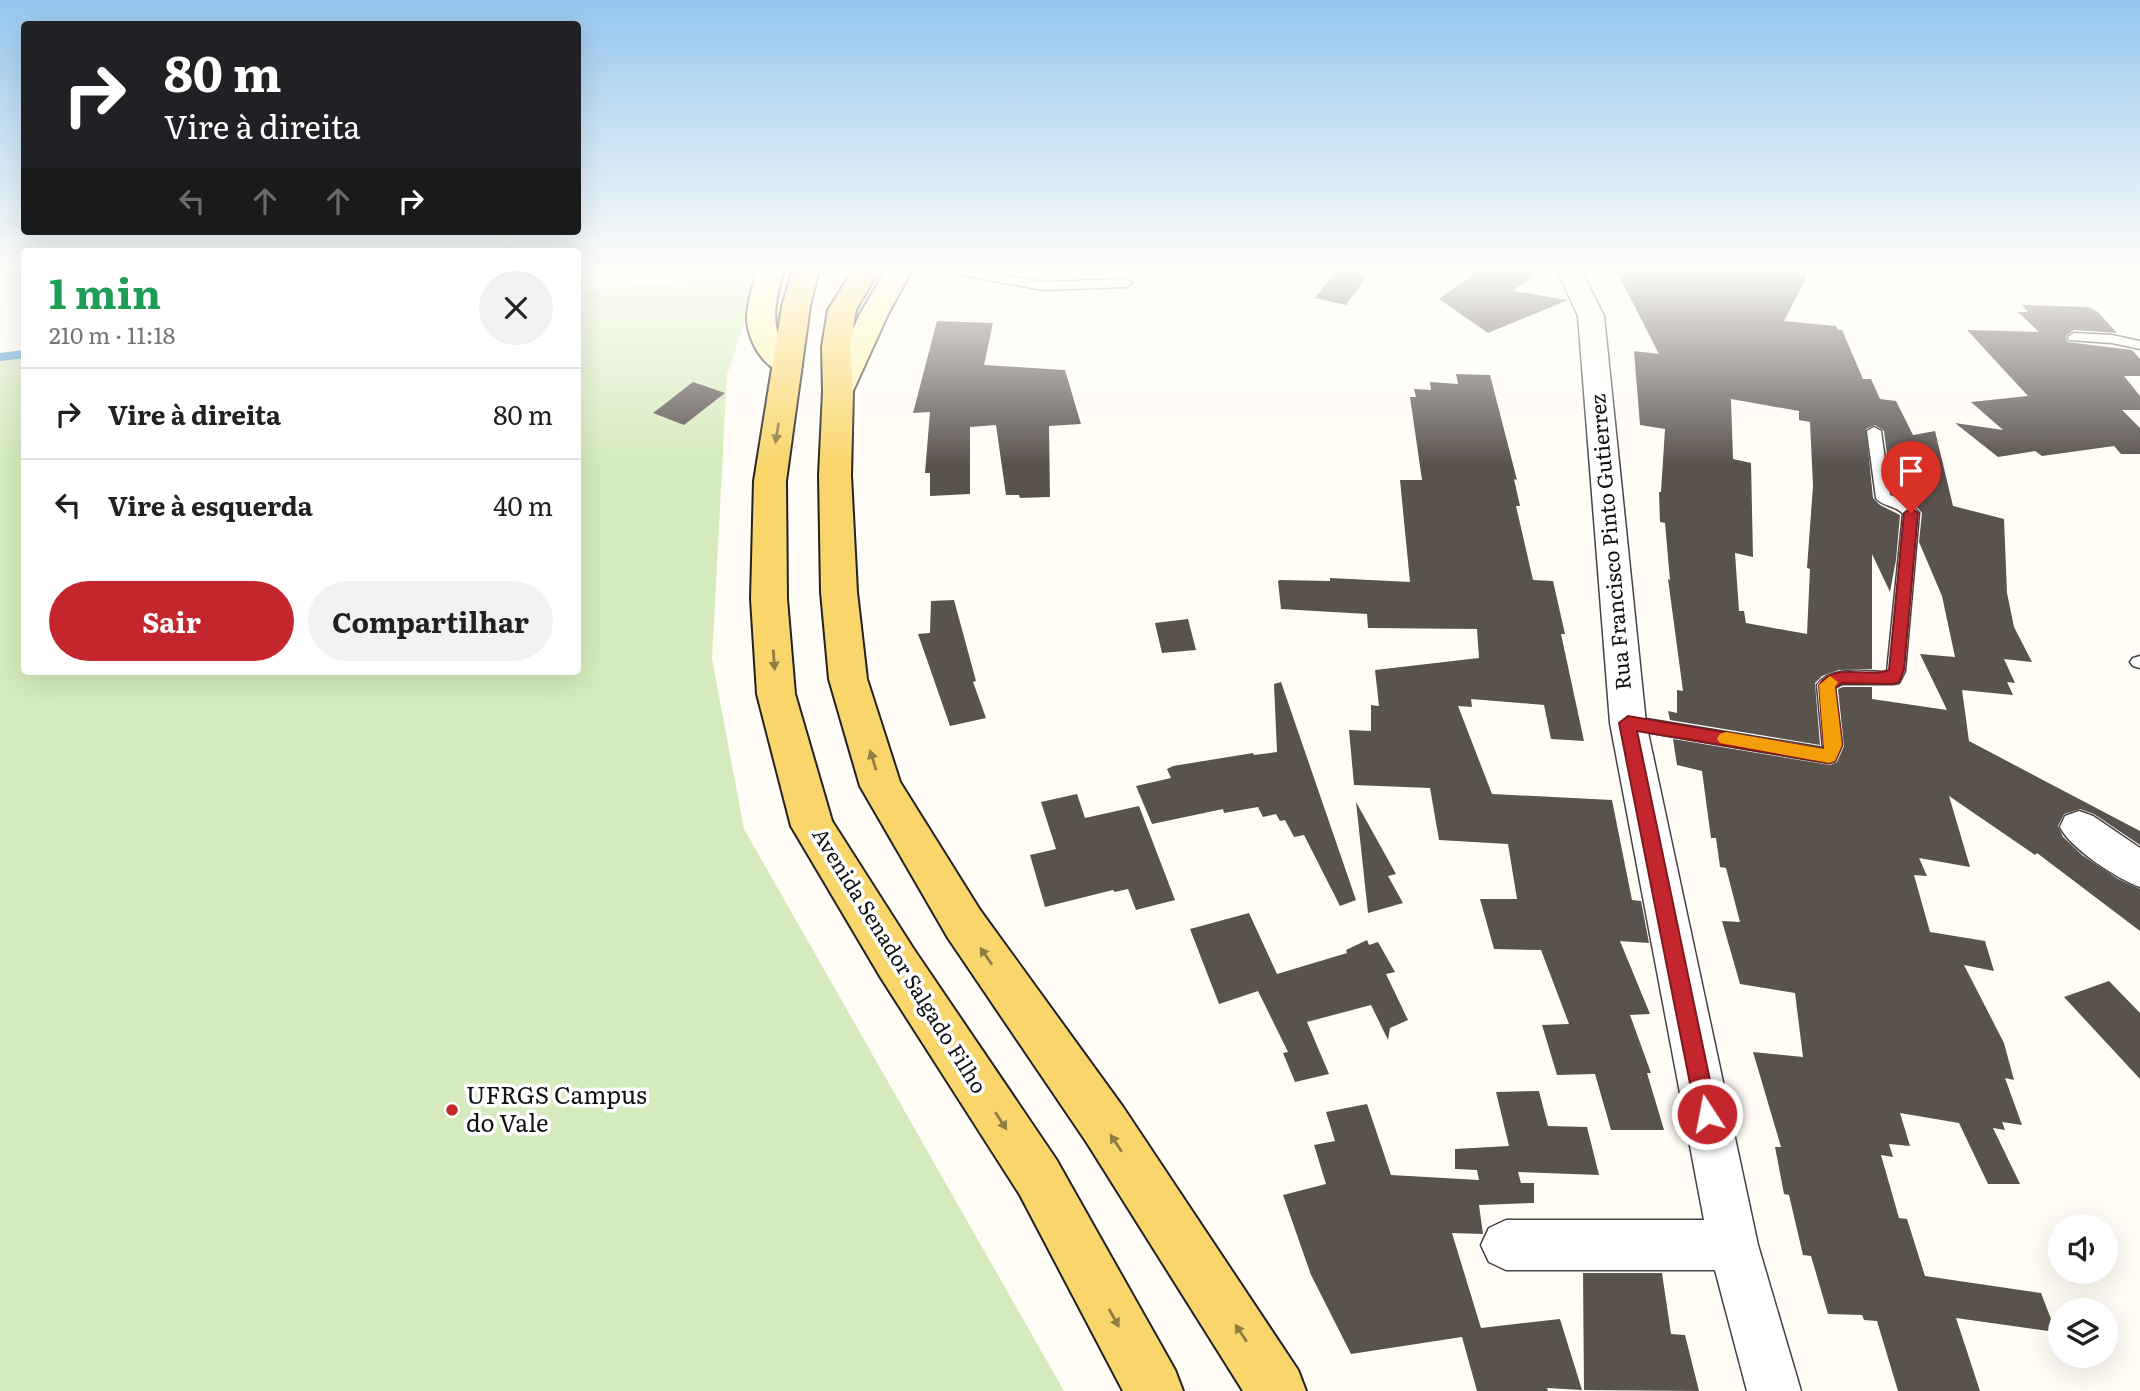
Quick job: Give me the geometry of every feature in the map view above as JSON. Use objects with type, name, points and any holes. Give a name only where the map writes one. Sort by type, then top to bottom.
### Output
[{"type":"main road","points":[[763,335],[771,352],[787,366]]},
{"type":"main road","name":"Avenida Senador Salgado Filho","points":[[793,335],[769,481],[769,599],[776,694],[812,826],[897,963],[1038,1177],[1154,1391]]},
{"type":"main road","points":[[838,335],[835,475],[838,579],[848,679],[881,786],[964,924],[1105,1125],[1277,1391]]},
{"type":"main road","points":[[838,391],[865,335]]},
{"type":"street","name":"Rua Francisco Pinto Gutierrez","points":[[1593,335],[1628,723],[1733,1245],[1774,1391]]},
{"type":"street","points":[[2079,827],[2140,870]]},
{"type":"street","points":[[1506,1245],[1733,1245]]},
{"type":"lane","points":[[2074,337],[2112,339],[2140,345]]},
{"type":"lane","points":[[1628,723],[1829,756],[1833,745],[1826,685],[1839,678],[1893,678],[1896,670],[1911,513],[1904,505],[1882,498],[1874,431]]},
{"type":"green space","name":"UFRGS Campus do Vale","points":[[581,335],[740,335],[727,375],[712,659],[744,829],[1064,1391],[0,1391],[0,357],[21,354],[21,675],[581,675]]},
{"type":"building","points":[[933,335],[990,335],[984,365],[1065,370],[1081,424],[1049,426],[1050,497],[1020,498],[1019,495],[1006,495],[996,425],[970,427],[970,494],[930,496],[930,473],[925,473],[930,412],[913,413]]},
{"type":"building","points":[[1649,335],[1844,335],[1863,379],[1871,379],[1880,399],[1896,401],[1913,435],[1935,431],[1953,506],[2004,519],[2007,593],[2014,627],[2032,662],[2004,659],[2015,683],[2007,682],[2013,695],[1962,690],[1969,741],[2140,831],[2140,845],[2094,814],[2080,809],[2064,814],[2058,826],[2063,837],[2082,855],[2118,879],[2140,889],[2140,931],[2037,853],[2035,855],[1949,796],[1970,867],[1919,858],[1927,876],[1914,875],[1930,932],[1985,941],[1994,971],[1964,965],[2004,1043],[2014,1080],[2005,1078],[2022,1125],[2002,1122],[2005,1130],[1993,1128],[2020,1184],[1988,1184],[1959,1123],[1900,1113],[1910,1146],[1889,1144],[1893,1157],[1881,1155],[1899,1218],[1907,1219],[1925,1276],[2041,1293],[2048,1311],[2048,1331],[1956,1318],[1980,1391],[1898,1391],[1877,1321],[1864,1320],[1862,1315],[1828,1314],[1811,1256],[1803,1255],[1789,1195],[1784,1194],[1775,1147],[1781,1147],[1753,1052],[1803,1057],[1795,993],[1740,984],[1722,921],[1740,922],[1726,868],[1720,867],[1716,838],[1711,838],[1702,771],[1677,765],[1673,739],[1830,765],[1837,762],[1844,746],[1838,689],[1872,687],[1872,699],[1947,710],[1920,654],[1955,657],[1942,596],[1919,542],[1922,513],[1911,500],[1892,493],[1884,431],[1875,425],[1866,429],[1873,498],[1880,505],[1900,515],[1896,560],[1890,592],[1872,554],[1872,669],[1839,670],[1822,676],[1815,683],[1820,745],[1670,720],[1668,711],[1677,713],[1677,690],[1683,691],[1668,579],[1670,580],[1665,523],[1660,522],[1659,492],[1665,429],[1640,425],[1634,351],[1659,354]],"holes":[[[1731,399],[1799,411],[1799,420],[1810,422],[1813,486],[1807,568],[1810,569],[1807,634],[1746,623],[1744,611],[1739,611],[1735,553],[1753,557],[1751,463],[1733,459]]]},
{"type":"building","points":[[1972,335],[2067,335],[2067,342],[2132,350],[2140,359],[2140,376],[2124,376],[2140,396],[2140,410],[2122,410],[2140,428],[2140,454],[2121,454],[2114,446],[2042,456],[2035,451],[1998,457],[1955,423],[2003,430],[1971,402],[2028,396]]},
{"type":"building","points":[[1456,374],[1490,375],[1517,480],[1514,479],[1520,506],[1516,506],[1533,580],[1553,581],[1565,634],[1561,634],[1584,741],[1551,739],[1544,705],[1471,699],[1472,707],[1458,706],[1492,794],[1612,800],[1632,900],[1641,901],[1649,943],[1620,941],[1650,1014],[1630,1015],[1651,1073],[1647,1073],[1664,1130],[1611,1130],[1595,1074],[1557,1075],[1542,1025],[1569,1024],[1541,950],[1494,949],[1480,899],[1517,899],[1508,844],[1439,840],[1430,788],[1354,785],[1349,730],[1371,731],[1371,705],[1379,706],[1375,670],[1479,658],[1477,629],[1368,628],[1367,614],[1281,609],[1280,580],[1330,581],[1330,578],[1410,582],[1400,480],[1422,480],[1410,397],[1416,397],[1414,389],[1431,390],[1430,382],[1458,384]]},
{"type":"building","points":[[693,382],[725,393],[684,425],[653,413]]},
{"type":"building","points":[[954,600],[976,681],[973,682],[986,718],[950,726],[918,634],[930,633],[931,601]]},
{"type":"building","points":[[1188,619],[1196,650],[1162,653],[1155,623]]},
{"type":"building","points":[[1281,682],[1356,900],[1340,906],[1304,835],[1294,837],[1285,820],[1280,821],[1276,814],[1263,817],[1258,807],[1224,813],[1223,809],[1152,824],[1136,786],[1171,778],[1167,769],[1173,766],[1253,753],[1277,752],[1274,684]]},
{"type":"building","points":[[1077,794],[1085,818],[1139,806],[1175,900],[1136,910],[1128,889],[1115,892],[1113,890],[1045,907],[1030,855],[1056,849],[1041,802]]},
{"type":"building","points":[[1356,802],[1396,874],[1388,876],[1403,903],[1368,913]]},
{"type":"building","points":[[1249,913],[1277,974],[1347,953],[1346,950],[1367,940],[1369,945],[1378,942],[1395,972],[1386,974],[1408,1020],[1390,1028],[1388,1040],[1371,1005],[1307,1022],[1329,1074],[1295,1082],[1283,1053],[1288,1052],[1258,991],[1219,1004],[1190,929]]},
{"type":"building","points":[[2109,981],[2140,1013],[2140,1079],[2064,997]]},
{"type":"building","points":[[1539,1091],[1548,1126],[1587,1127],[1599,1175],[1518,1172],[1521,1183],[1534,1183],[1534,1203],[1479,1205],[1483,1234],[1452,1233],[1481,1328],[1560,1319],[1582,1390],[1547,1388],[1548,1391],[1477,1391],[1462,1337],[1351,1354],[1311,1275],[1283,1195],[1326,1184],[1314,1145],[1335,1141],[1326,1112],[1367,1104],[1391,1175],[1479,1180],[1477,1170],[1455,1169],[1455,1149],[1509,1146],[1496,1092]]},
{"type":"building","points":[[1583,1273],[1662,1273],[1671,1334],[1685,1335],[1699,1391],[1584,1390]]},
{"type":"waterway","points":[[0,357],[21,354]]},
{"type":"slow traffic","points":[[1726,739],[1829,756],[1833,745],[1826,685],[1830,682]]},
{"type":"place","name":"UFRGS Campus do Vale","points":[[452,1110]]},
{"type":"route","points":[[1707,1114],[1628,723],[1829,756],[1833,745],[1826,685],[1839,678],[1893,678],[1896,670],[1911,513]]}]
